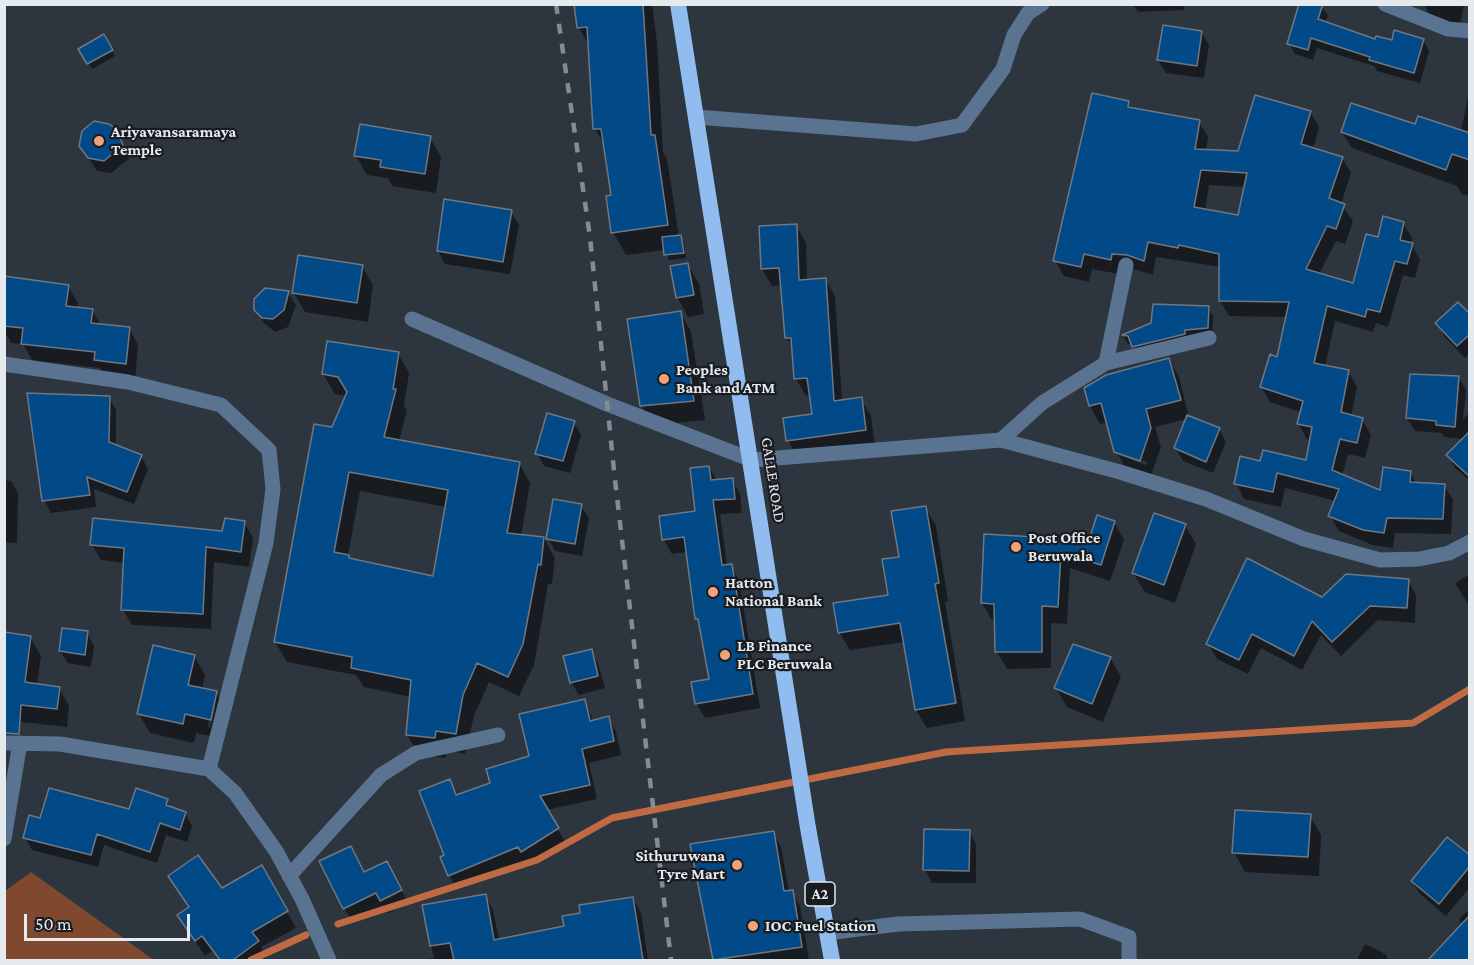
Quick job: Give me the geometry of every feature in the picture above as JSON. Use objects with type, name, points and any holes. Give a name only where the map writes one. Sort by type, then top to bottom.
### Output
[{"type":"highway","name":"GALLE ROAD","points":[[678,4],[752,460],[808,828],[832,960]]},
{"type":"street","points":[[696,117],[916,134],[962,125],[1004,69],[1014,34],[1028,13],[1042,4]]},
{"type":"street","points":[[1385,4],[1448,29],[1470,31]]},
{"type":"street","points":[[1106,363],[1126,265]]},
{"type":"street","points":[[412,319],[607,404],[752,460],[1001,440],[1196,496],[1304,539],[1380,560],[1419,559],[1449,553],[1470,542]]},
{"type":"street","points":[[1001,440],[1042,403],[1106,363],[1209,338]]},
{"type":"street","points":[[4,364],[128,382],[221,405],[269,450],[273,489],[266,543],[209,770]]},
{"type":"street","points":[[289,876],[381,775],[416,753],[498,735]]},
{"type":"street","points":[[4,743],[60,744],[209,770],[235,793],[276,851],[329,960]]},
{"type":"street","points":[[4,839],[20,743]]},
{"type":"street","points":[[827,933],[898,924],[1080,919],[1129,937],[1129,960]]},
{"type":"shaded area","points":[[31,872],[154,960],[5,960],[5,891]]},
{"type":"building","points":[[574,4],[643,4],[651,135],[655,135],[668,225],[611,233],[606,196],[611,195],[601,129],[593,129],[587,27],[577,28]]},
{"type":"building","points":[[1299,4],[1323,4],[1318,19],[1375,39],[1376,36],[1392,40],[1394,30],[1424,39],[1414,73],[1369,60],[1370,57],[1311,38],[1308,50],[1287,44]]},
{"type":"building","points":[[1163,25],[1202,31],[1197,66],[1157,60]]},
{"type":"building","points":[[104,34],[113,50],[87,64],[78,49]]},
{"type":"building","points":[[1092,93],[1129,101],[1128,107],[1200,120],[1195,149],[1238,151],[1255,95],[1311,111],[1301,144],[1343,157],[1329,198],[1345,204],[1336,229],[1327,226],[1306,269],[1353,283],[1366,234],[1378,237],[1383,216],[1404,222],[1400,240],[1413,243],[1407,264],[1395,261],[1380,312],[1367,309],[1365,317],[1327,306],[1314,363],[1349,370],[1341,412],[1363,418],[1357,443],[1340,439],[1332,470],[1380,490],[1383,467],[1411,471],[1410,482],[1445,484],[1443,519],[1387,518],[1384,533],[1363,530],[1328,516],[1339,489],[1277,473],[1273,492],[1234,484],[1240,456],[1260,461],[1263,450],[1306,460],[1312,427],[1297,424],[1303,401],[1260,387],[1270,354],[1277,357],[1289,302],[1219,301],[1219,254],[1179,245],[1178,248],[1148,242],[1144,261],[1127,255],[1112,254],[1111,260],[1084,254],[1081,267],[1053,261]],"holes":[[[1201,170],[1247,173],[1238,215],[1194,207]]]},
{"type":"building","points":[[1351,103],[1415,124],[1418,116],[1470,133],[1470,160],[1452,154],[1446,170],[1341,132]]},
{"type":"building","name":"Ariyavansaramaya Temple","points":[[94,121],[109,124],[116,129],[123,145],[104,161],[88,158],[79,146],[82,131]]},
{"type":"building","points":[[360,124],[431,136],[425,174],[380,167],[381,160],[354,156]]},
{"type":"building","points":[[444,199],[512,210],[503,262],[437,251]]},
{"type":"building","points":[[797,224],[799,280],[826,278],[834,401],[862,397],[866,430],[786,441],[783,418],[812,414],[807,378],[794,379],[791,338],[785,338],[779,268],[761,269],[759,226]]},
{"type":"building","points":[[681,235],[684,253],[664,255],[662,237]]},
{"type":"building","points":[[298,255],[363,265],[357,303],[292,293]]},
{"type":"building","points":[[688,263],[694,295],[676,298],[670,266]]},
{"type":"building","points":[[4,276],[69,285],[66,306],[93,309],[91,323],[130,327],[126,364],[94,360],[95,352],[21,344],[23,328],[4,326]]},
{"type":"building","points":[[265,288],[289,291],[284,310],[273,319],[262,318],[254,310],[254,299]]},
{"type":"building","points":[[1458,302],[1470,314],[1470,334],[1457,346],[1435,323]]},
{"type":"building","points":[[1153,304],[1209,306],[1208,328],[1185,330],[1185,334],[1132,347],[1128,336],[1122,335],[1151,323]]},
{"type":"building","name":"Peoples Bank and ATM","points":[[681,311],[694,401],[640,406],[627,319]]},
{"type":"building","points":[[327,341],[399,352],[393,389],[396,389],[384,437],[520,462],[507,533],[544,537],[541,565],[538,564],[523,644],[508,677],[477,663],[463,695],[456,734],[436,731],[435,738],[406,735],[411,680],[351,668],[352,657],[274,642],[314,424],[332,427],[347,392],[338,377],[322,374]],"holes":[[[349,472],[448,490],[433,576],[349,558],[349,555],[334,552]]]},
{"type":"building","points":[[1169,358],[1181,400],[1146,409],[1151,428],[1140,461],[1114,452],[1101,403],[1089,406],[1084,388],[1106,375]]},
{"type":"building","points":[[1410,374],[1459,376],[1455,427],[1436,425],[1436,421],[1406,418]]},
{"type":"building","points":[[27,393],[110,396],[109,442],[142,455],[127,492],[87,477],[90,495],[42,501]]},
{"type":"building","points":[[547,413],[575,421],[563,461],[535,454]]},
{"type":"building","points":[[1187,415],[1220,428],[1206,462],[1174,448]]},
{"type":"building","points":[[1470,431],[1470,477],[1446,455]]},
{"type":"building","points":[[709,466],[711,480],[733,478],[735,499],[713,500],[722,565],[732,564],[753,694],[695,704],[691,682],[709,679],[698,619],[695,619],[684,537],[662,540],[659,516],[695,511],[690,468]]},
{"type":"building","points":[[553,499],[582,504],[575,544],[546,539]]},
{"type":"building","points":[[926,506],[939,583],[935,584],[956,703],[915,710],[900,623],[838,633],[833,603],[888,595],[882,559],[899,557],[891,511]]},
{"type":"building","points":[[1154,513],[1186,524],[1164,585],[1132,573]]},
{"type":"building","points":[[1097,515],[1115,521],[1101,565],[1061,552],[1058,607],[1042,606],[1042,652],[995,652],[994,604],[981,603],[984,534],[1089,540]]},
{"type":"building","points":[[93,518],[222,531],[225,518],[245,521],[241,552],[206,547],[203,614],[121,610],[124,548],[90,545]]},
{"type":"building","points":[[1247,558],[1322,597],[1346,574],[1409,579],[1407,608],[1370,606],[1332,642],[1312,621],[1294,656],[1252,634],[1239,660],[1206,644]]},
{"type":"building","points":[[62,628],[88,631],[85,655],[59,651]]},
{"type":"building","points":[[4,632],[31,636],[25,682],[60,687],[57,709],[21,705],[19,734],[4,733]]},
{"type":"building","points":[[1073,644],[1111,657],[1092,704],[1054,688]]},
{"type":"building","points":[[153,645],[195,655],[188,685],[217,691],[211,720],[185,714],[183,724],[137,714]]},
{"type":"building","points":[[592,649],[598,676],[570,683],[563,656]]},
{"type":"building","points":[[585,699],[590,721],[609,716],[614,741],[582,749],[590,785],[540,796],[559,828],[521,852],[518,847],[448,876],[440,857],[444,855],[419,791],[450,779],[456,795],[490,783],[486,769],[529,756],[519,714]]},
{"type":"building","points":[[49,788],[129,809],[136,788],[168,799],[166,805],[186,812],[180,830],[160,823],[150,852],[97,834],[91,855],[23,838],[29,815],[40,818]]},
{"type":"building","points":[[1235,810],[1311,814],[1308,857],[1232,853]]},
{"type":"building","points":[[924,829],[970,830],[969,871],[923,870]]},
{"type":"building","points":[[774,831],[784,891],[793,890],[802,947],[713,960],[690,844]]},
{"type":"building","points":[[1447,837],[1470,855],[1470,866],[1439,904],[1411,881]]},
{"type":"building","points":[[351,846],[364,872],[387,861],[402,890],[380,901],[376,893],[343,909],[319,861]]},
{"type":"building","points":[[198,855],[222,888],[262,865],[288,911],[252,932],[259,941],[233,960],[220,960],[202,936],[195,941],[177,915],[189,907],[168,876]]},
{"type":"building","points":[[486,894],[494,940],[564,926],[562,916],[580,913],[579,905],[633,897],[643,960],[454,960],[450,943],[430,946],[422,905]]},
{"type":"building","points":[[1470,915],[1470,960],[1428,960]]},
{"type":"waterway","points":[[338,924],[537,860],[612,818],[946,752],[1413,723],[1470,689]]},
{"type":"waterway","points":[[251,960],[306,935]]},
{"type":"railway","points":[[556,4],[590,237],[615,480],[671,960]]},
{"type":"place","name":"Ariyavansaramaya Temple","points":[[99,141]]},
{"type":"place","name":"Peoples Bank and ATM","points":[[664,379]]},
{"type":"place","name":"Post Office Beruwala","points":[[1016,547]]},
{"type":"place","name":"Hatton National Bank","points":[[713,592]]},
{"type":"place","name":"LB Finance PLC Beruwala","points":[[725,655]]},
{"type":"place","name":"Sithuruwana Tyre Mart","points":[[737,865]]},
{"type":"place","name":"IOC Fuel Station","points":[[753,926]]}]
